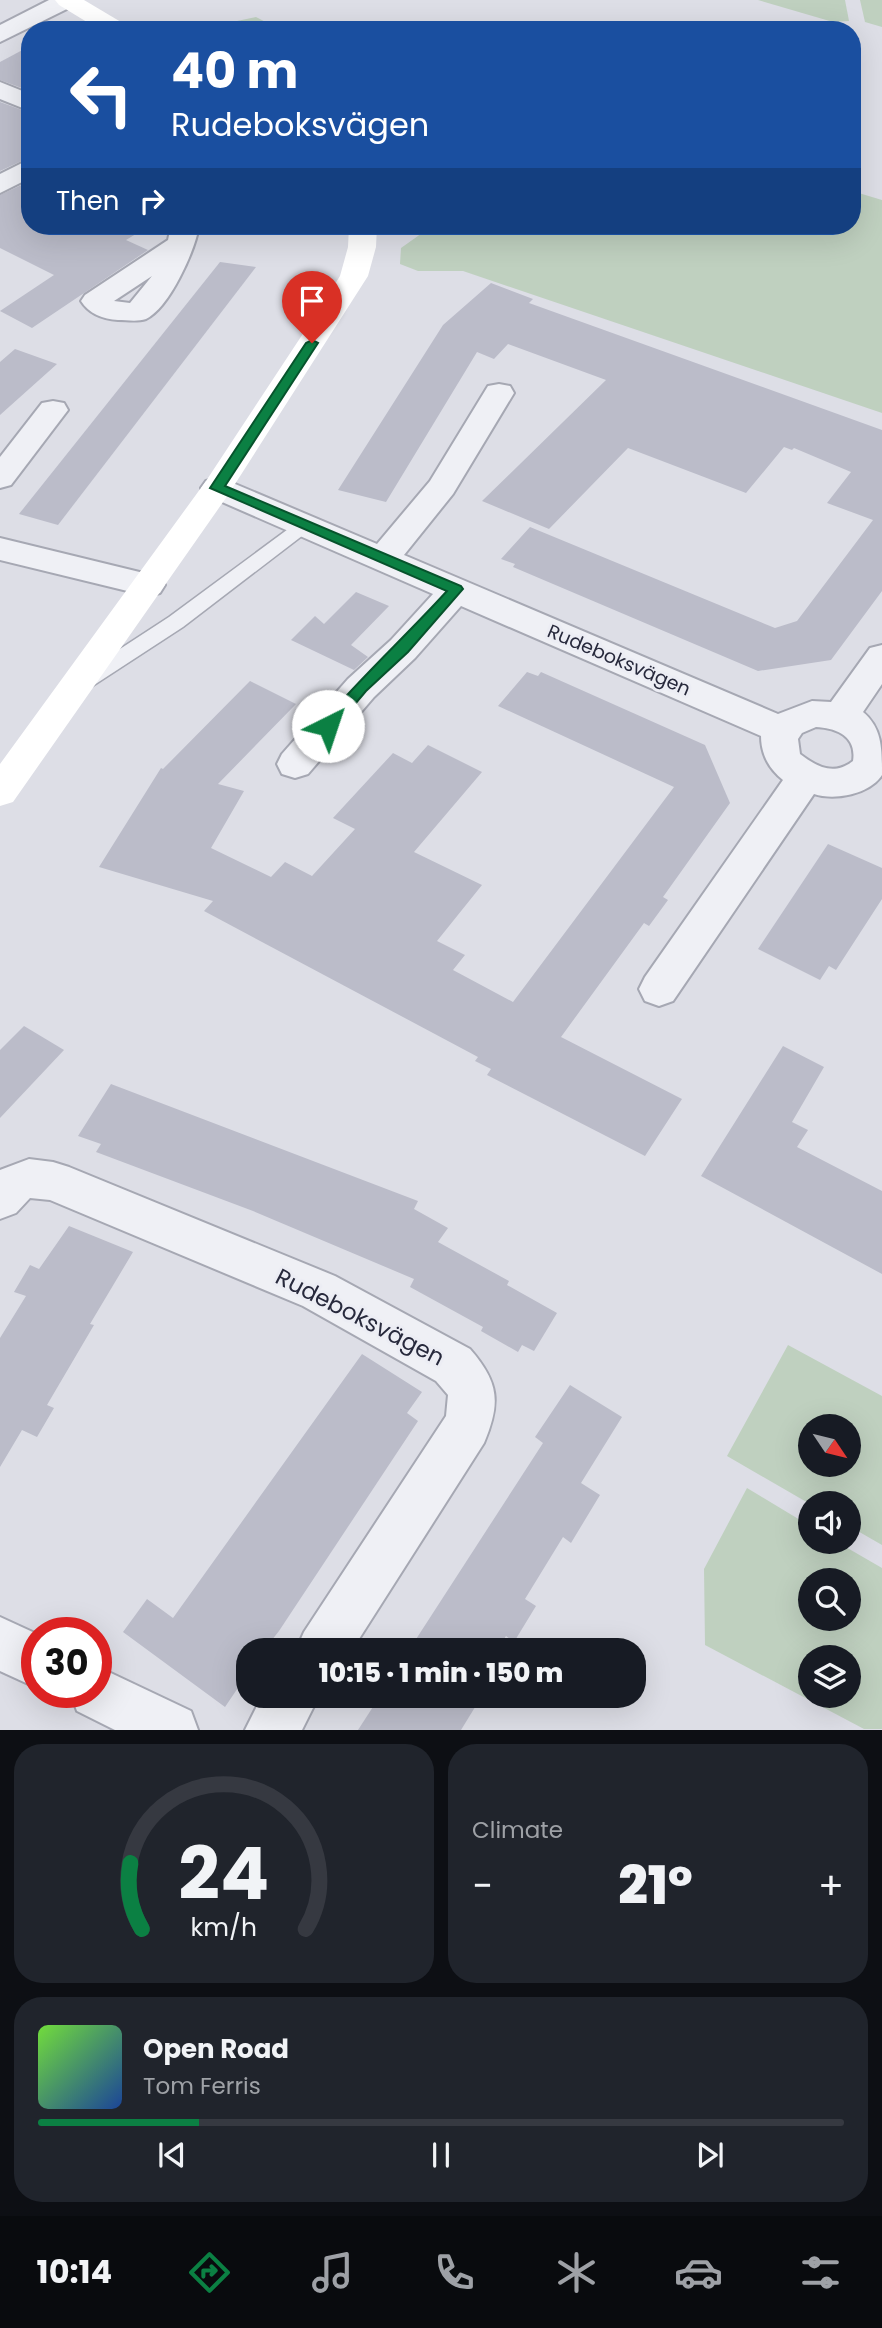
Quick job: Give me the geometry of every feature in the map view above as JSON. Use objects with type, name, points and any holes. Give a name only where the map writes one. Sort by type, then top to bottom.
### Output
[{"type":"street","points":[[27,21],[67,0],[102,21]]},
{"type":"street","points":[[0,35],[21,24]]},
{"type":"street","points":[[0,90],[21,99]]},
{"type":"street","points":[[0,186],[21,173]]},
{"type":"street","points":[[0,792],[217,488],[354,276],[363,235]]},
{"type":"street","points":[[383,558],[442,487],[499,393]]},
{"type":"street","points":[[0,478],[54,410]]},
{"type":"street","name":"Rudeboksvägen","points":[[217,488],[782,730]]},
{"type":"street","points":[[0,549],[148,585]]},
{"type":"street","points":[[295,764],[361,688],[403,649],[456,589]]},
{"type":"street","points":[[841,717],[882,657]]},
{"type":"street","points":[[812,714],[841,717],[865,733],[872,745],[875,770],[834,783],[805,778],[784,762],[778,741],[789,722],[812,714]]},
{"type":"street","points":[[659,989],[805,778]]},
{"type":"street","name":"Rudeboksvägen","points":[[0,1199],[11,1185],[26,1177],[53,1181],[319,1291],[453,1365],[469,1382],[474,1400],[467,1426],[330,1638]]},
{"type":"street","points":[[0,1643],[21,1654]]},
{"type":"street","points":[[112,1700],[172,1730]]},
{"type":"street","points":[[271,1730],[285,1708]]},
{"type":"lane","points":[[70,691],[176,622],[305,525]]},
{"type":"green space","points":[[758,0],[845,0],[849,21],[830,21]]},
{"type":"green space","points":[[860,0],[882,0],[882,27],[865,22]]},
{"type":"green space","points":[[256,17],[264,21],[237,21]]},
{"type":"green space","points":[[861,194],[882,200],[882,413],[463,271],[418,271],[400,264],[401,248],[419,235],[861,235]]},
{"type":"green space","points":[[788,1345],[882,1396],[882,1545],[861,1533],[861,1491],[798,1491],[798,1497],[727,1456]]},
{"type":"green space","points":[[747,1488],[798,1519],[798,1554],[858,1554],[882,1568],[882,1729],[864,1729],[824,1708],[861,1708],[861,1645],[798,1645],[798,1694],[705,1645],[704,1569]]},
{"type":"building","points":[[21,51],[21,88],[0,80],[0,62]]},
{"type":"building","points":[[0,102],[21,110],[21,161],[0,171]]},
{"type":"building","points":[[21,185],[21,235],[134,235],[126,240],[148,250],[32,328],[0,311],[54,275],[0,248],[0,195]]},
{"type":"building","points":[[220,262],[256,267],[58,525],[19,514]]},
{"type":"building","points":[[491,283],[533,299],[529,303],[882,430],[882,591],[831,660],[758,671],[513,567],[515,564],[501,559],[530,527],[775,628],[797,621],[873,520],[827,503],[851,472],[794,448],[792,450],[784,447],[746,493],[628,448],[549,529],[482,501],[606,380],[508,344],[494,359],[477,352],[386,502],[338,490],[443,325]]},
{"type":"building","points":[[15,349],[57,364],[0,415],[0,362]]},
{"type":"building","points":[[356,592],[389,606],[351,645],[368,657],[354,670],[291,640],[315,616],[324,624]]},
{"type":"building","points":[[527,672],[538,676],[541,672],[705,745],[730,803],[663,897],[668,900],[649,926],[644,923],[561,1037],[682,1099],[645,1156],[487,1075],[491,1069],[475,1061],[478,1057],[204,911],[213,901],[99,867],[161,768],[163,769],[250,681],[296,704],[218,784],[244,791],[211,848],[271,877],[285,862],[312,876],[355,829],[333,818],[393,753],[412,763],[428,745],[482,772],[414,852],[482,885],[437,941],[465,955],[453,970],[513,1002],[674,787],[498,706]]},
{"type":"building","points":[[828,844],[882,868],[882,899],[836,970],[829,966],[820,980],[758,949]]},
{"type":"building","points":[[24,1026],[64,1050],[0,1118],[0,1050]]},
{"type":"building","points":[[783,1046],[824,1067],[792,1122],[808,1130],[797,1147],[882,1191],[882,1274],[701,1176]]},
{"type":"building","points":[[111,1084],[418,1201],[414,1209],[448,1228],[438,1242],[509,1281],[507,1285],[557,1313],[534,1351],[522,1345],[518,1352],[481,1331],[483,1327],[410,1287],[414,1279],[253,1211],[96,1152],[101,1144],[78,1136]]},
{"type":"building","points":[[69,1226],[133,1252],[90,1324],[94,1325],[47,1405],[54,1408],[37,1437],[22,1430],[0,1467],[0,1338],[26,1296],[14,1292],[30,1265],[39,1269]]},
{"type":"building","points":[[362,1354],[422,1392],[407,1413],[418,1421],[279,1631],[273,1638],[236,1638],[236,1691],[225,1707],[123,1632],[147,1599],[173,1618]]},
{"type":"building","points":[[570,1385],[622,1417],[581,1483],[600,1495],[571,1543],[563,1537],[525,1599],[536,1606],[516,1638],[417,1638],[543,1443],[535,1437]]},
{"type":"building","points":[[372,1708],[474,1708],[461,1730],[358,1730]]},
{"type":"route","points":[[312,343],[217,488],[456,589],[403,649],[361,688],[328,726]]}]
